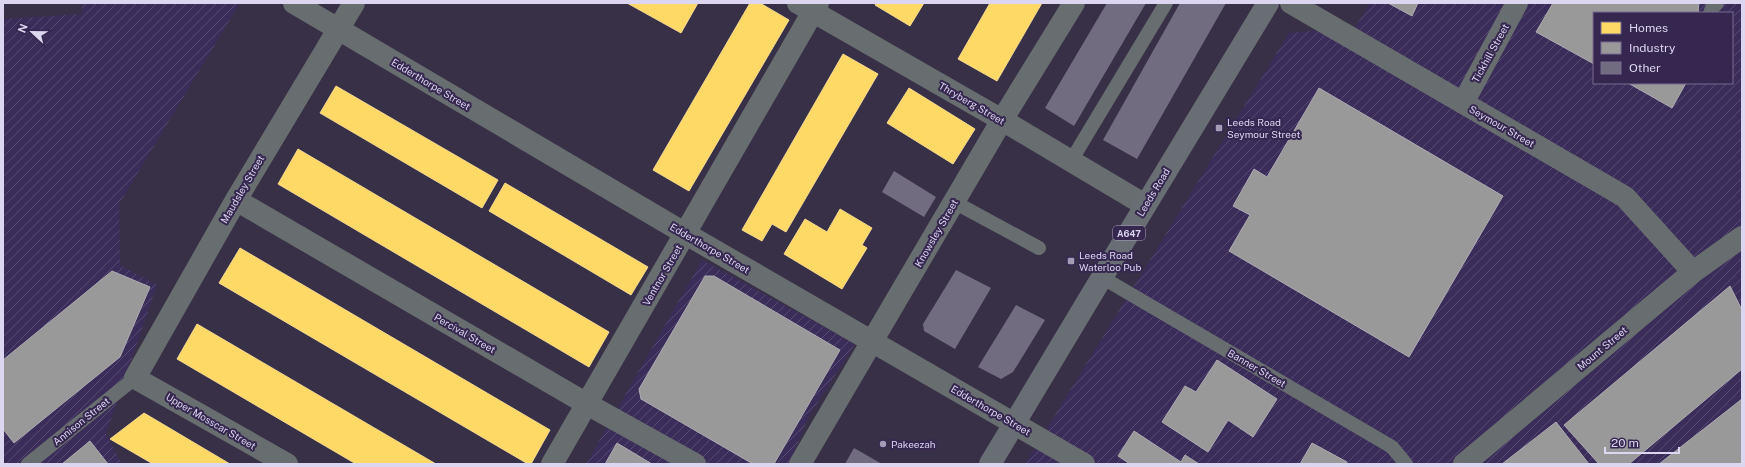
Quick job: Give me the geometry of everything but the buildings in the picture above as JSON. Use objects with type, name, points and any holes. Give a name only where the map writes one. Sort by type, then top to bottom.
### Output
[{"type":"main road","name":"Leeds Road","points":[[990,464],[1268,3]]},
{"type":"street","name":"Edderthorpe Street","points":[[294,3],[686,234],[1084,464]]},
{"type":"street","name":"Maudsley Street","points":[[135,378],[236,200],[354,3]]},
{"type":"street","name":"Knowsley Street","points":[[800,464],[1002,120],[1074,3]]},
{"type":"street","name":"Seymour Street","points":[[1291,3],[1625,198],[1693,272]]},
{"type":"street","name":"Tickhill Street","points":[[1463,103],[1517,3]]},
{"type":"street","name":"Thryberg Street","points":[[810,6],[1145,205]]},
{"type":"street","name":"Ventnor Street","points":[[552,464],[686,234],[810,6]]},
{"type":"street","name":"Percival Street","points":[[236,200],[587,404],[695,464]]},
{"type":"street","name":"Mount Street","points":[[1464,464],[1693,272],[1741,238]]},
{"type":"street","name":"Upper Mosscar Street","points":[[135,378],[287,464]]},
{"type":"lane","points":[[1071,161],[1166,3]]},
{"type":"lane","points":[[1710,12],[1717,3]]},
{"type":"lane","points":[[954,202],[1039,248]]},
{"type":"lane","name":"Banner Street","points":[[1103,278],[1392,447],[1406,464]]},
{"type":"lane","name":"Annison Street","points":[[28,464],[135,378]]},
{"type":"shaded area","points":[[81,3],[240,3],[119,204],[120,265],[157,285],[106,434],[122,464],[3,464],[3,19],[82,14]]},
{"type":"shaded area","points":[[1370,3],[1742,3],[1742,464],[1025,464],[1289,33],[1356,26]]},
{"type":"shaded area","points":[[702,260],[855,344],[809,416],[789,464],[586,464]]},
{"type":"place","name":"Leeds Road Seymour Street","points":[[1219,128]]},
{"type":"place","name":"Leeds Road Waterloo Pub","points":[[1071,261]]},
{"type":"place","name":"Pakeezah","points":[[883,444]]}]
